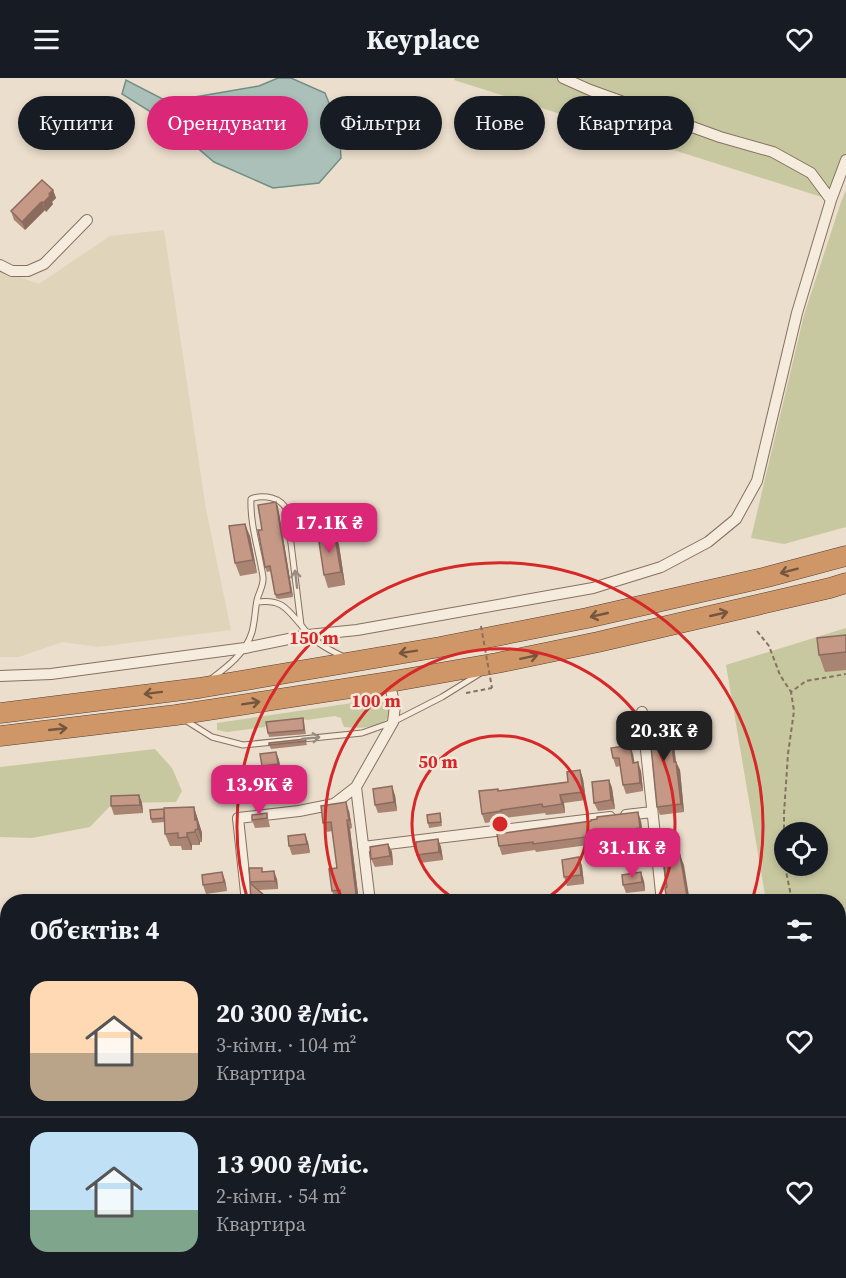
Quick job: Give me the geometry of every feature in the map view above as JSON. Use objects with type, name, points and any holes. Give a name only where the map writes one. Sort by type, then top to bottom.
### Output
[{"type":"highway","points":[[0,713],[199,688],[440,647],[587,618],[767,577],[846,556]]},
{"type":"highway","points":[[0,736],[176,715],[497,663],[598,642],[846,583]]},
{"type":"street","points":[[563,78],[720,137],[773,152],[811,174],[831,200]]},
{"type":"street","points":[[0,676],[51,675],[245,648],[308,635],[357,630],[593,588],[661,567],[708,542],[736,519],[756,482],[797,313],[831,200],[846,160]]},
{"type":"street","points":[[0,265],[12,271],[28,271],[44,264],[87,220]]},
{"type":"street","points":[[245,894],[238,819],[334,804],[356,787],[393,722],[394,706],[389,682]]},
{"type":"street","points":[[642,712],[661,894]]},
{"type":"street","points":[[356,787],[369,894]]},
{"type":"street","points":[[363,847],[652,812]]},
{"type":"lane","points":[[199,688],[230,664],[245,648],[252,634],[256,602],[263,580],[252,528],[250,505],[251,499],[259,495],[272,498],[285,506],[287,511],[302,625]]},
{"type":"lane","points":[[256,602],[270,600],[278,603],[302,625],[308,635],[324,648],[353,662]]},
{"type":"lane","points":[[176,715],[212,737],[243,745],[362,733],[393,722],[442,697],[497,663]]},
{"type":"path","points":[[464,693],[492,688],[482,626]]},
{"type":"path","points":[[757,631],[769,646],[780,675],[791,692],[794,711],[788,754],[783,822]]},
{"type":"path","points":[[791,692],[806,681],[846,674]]},
{"type":"path","points":[[787,876],[791,894]]},
{"type":"shaded area","points":[[278,78],[291,78],[325,93],[326,96],[320,96],[320,150],[340,150],[341,158],[319,183],[273,188],[214,162],[200,150],[308,150],[308,96],[201,96],[259,86]]},
{"type":"shaded area","points":[[126,80],[157,96],[147,96],[147,110],[135,102],[135,96],[122,94]]},
{"type":"shaded area","points":[[164,230],[206,509],[231,630],[98,647],[62,642],[19,657],[0,657],[0,270],[39,284],[110,236]]},
{"type":"green space","points":[[455,78],[846,78],[846,169],[831,200],[674,150],[694,150],[694,96],[557,96],[557,113],[545,109],[545,96],[504,96],[454,80]]},
{"type":"green space","points":[[846,190],[846,527],[784,544],[751,538],[804,315]]},
{"type":"green space","points":[[846,628],[846,894],[765,894],[726,665]]},
{"type":"green space","points":[[373,700],[381,701],[389,706],[390,717],[368,727],[344,727],[341,718],[335,716],[267,724],[265,727],[227,732],[217,730],[217,723]]},
{"type":"green space","points":[[155,749],[172,768],[182,791],[176,802],[113,803],[90,827],[32,838],[0,837],[0,767]]},
{"type":"building","points":[[42,180],[53,190],[50,196],[22,222],[11,211]]},
{"type":"building","points":[[276,502],[291,592],[278,595],[275,594],[270,566],[265,567],[258,530],[262,530],[258,505]]},
{"type":"building","points":[[245,524],[253,560],[235,563],[229,526]]},
{"type":"building","points":[[334,532],[341,572],[324,575],[318,535]]},
{"type":"building","points":[[846,635],[846,652],[819,655],[817,638]]},
{"type":"building","points":[[668,713],[681,804],[657,807],[648,716]]},
{"type":"building","points":[[303,718],[304,730],[268,733],[266,722]]},
{"type":"building","points":[[305,739],[306,741],[269,745],[269,743]]},
{"type":"building","points":[[630,745],[633,763],[638,762],[640,783],[623,785],[619,758],[613,758],[611,748]]},
{"type":"building","points":[[276,752],[278,764],[262,766],[260,754]]},
{"type":"building","points":[[580,770],[583,792],[560,795],[562,804],[543,807],[542,804],[482,814],[479,791],[498,789],[498,791],[568,782],[567,772]]},
{"type":"building","points":[[609,780],[611,800],[594,803],[592,782]]},
{"type":"building","points":[[392,786],[394,802],[375,805],[373,789]]},
{"type":"building","points":[[139,795],[140,805],[111,806],[111,796]]},
{"type":"building","points":[[346,802],[356,894],[341,894],[340,890],[332,891],[329,869],[337,868],[331,822],[323,823],[321,806]]},
{"type":"building","points":[[194,807],[198,829],[195,832],[187,833],[187,837],[178,838],[178,833],[165,834],[164,808]]},
{"type":"building","points":[[164,809],[164,818],[151,819],[150,810]]},
{"type":"building","points":[[638,812],[640,828],[610,832],[611,837],[594,840],[593,836],[499,846],[497,834]]},
{"type":"building","points":[[267,813],[267,818],[252,820],[252,815]]},
{"type":"building","points":[[440,813],[441,822],[428,823],[427,815]]},
{"type":"building","points":[[674,831],[677,856],[680,855],[687,894],[666,894],[663,858],[665,857],[661,832]]},
{"type":"building","points":[[305,834],[307,844],[289,846],[288,836]]},
{"type":"building","points":[[438,839],[439,852],[417,855],[416,842]]},
{"type":"building","points":[[388,844],[390,856],[371,859],[370,847]]},
{"type":"building","points":[[579,857],[581,875],[564,877],[562,860]]},
{"type":"building","points":[[249,868],[262,868],[262,872],[274,871],[275,881],[250,882]]},
{"type":"building","points":[[222,872],[224,882],[203,885],[202,875]]},
{"type":"building","points":[[641,872],[642,882],[623,885],[622,875]]},
{"type":"building","points":[[250,883],[263,894],[251,894]]}]
